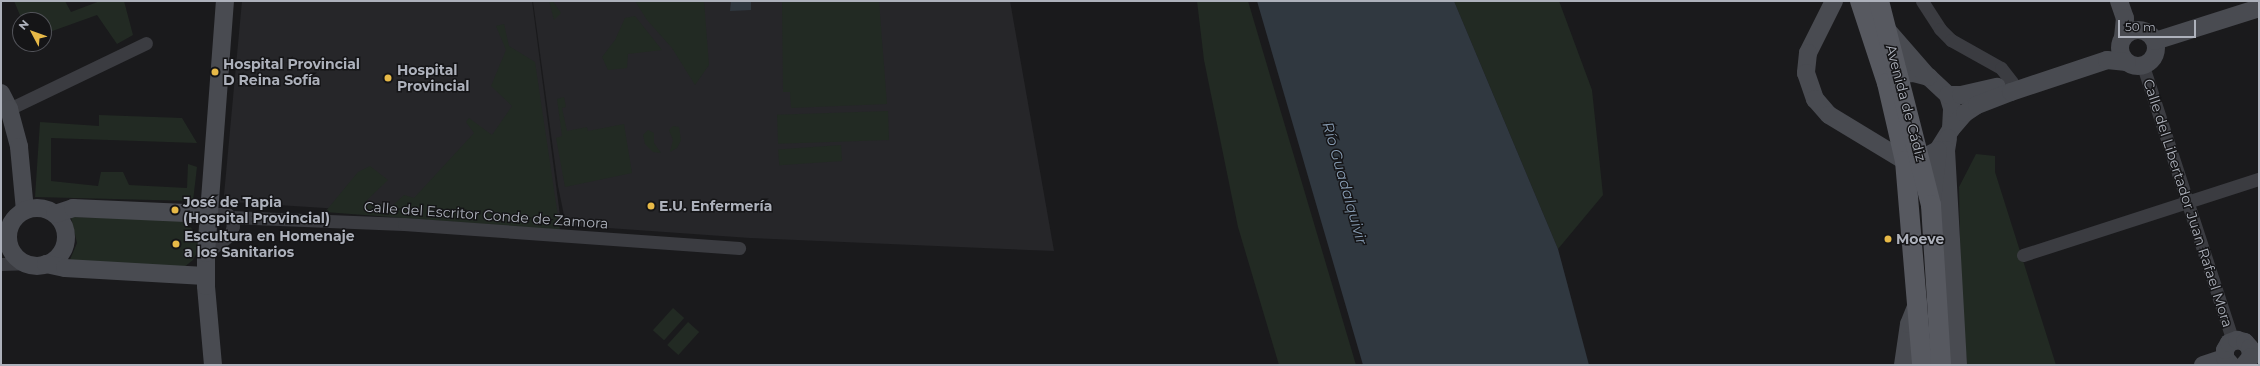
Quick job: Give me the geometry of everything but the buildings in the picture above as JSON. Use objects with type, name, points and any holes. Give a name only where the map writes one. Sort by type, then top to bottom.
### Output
[{"type":"main road","name":"Avenida de Cádiz","points":[[1860,1],[1893,79],[1933,147],[1931,205],[1941,360]]},
{"type":"main road","name":"Avenida de Cádiz","points":[[1879,1],[1887,30],[1893,79]]},
{"type":"main road","name":"Avenida de Cádiz","points":[[1922,365],[1918,302],[1933,147]]},
{"type":"street","points":[[213,365],[205,276],[225,1]]},
{"type":"street","name":"Avenida de Cádiz","points":[[1834,1],[1808,53],[1806,74],[1810,90],[1829,115],[1946,150],[1958,365]]},
{"type":"street","points":[[1922,1],[1940,29],[1951,40],[2001,68],[2012,82]]},
{"type":"street","points":[[2119,1],[2125,18],[2127,37],[2121,54],[2135,64]]},
{"type":"street","points":[[2155,41],[2250,7]]},
{"type":"street","points":[[1887,30],[1929,77],[1948,95],[1952,108],[1933,147]]},
{"type":"street","points":[[1933,147],[1964,113],[1977,105],[2107,60],[2135,64],[2153,59],[2156,53],[2155,41],[2149,32],[2127,37],[2097,57],[1984,91],[1948,95]]},
{"type":"street","points":[[9,109],[146,43]]},
{"type":"street","name":"Calle del Libertador Juan Rafael Mora","points":[[2135,64],[2188,201],[2233,341]]},
{"type":"street","points":[[1893,79],[1913,73],[1929,77]]},
{"type":"street","points":[[1,93],[9,109],[24,178],[25,210]]},
{"type":"street","points":[[2023,255],[2259,179]]},
{"type":"street","points":[[25,263],[10,248],[5,234],[14,218],[25,210],[40,208],[55,214],[64,225],[66,238],[58,256],[46,264]]},
{"type":"street","points":[[55,214],[73,208],[209,214]]},
{"type":"street","name":"Calle del Escritor Conde de Zamora","points":[[209,214],[231,217],[404,224],[739,248]]},
{"type":"street","points":[[206,253],[230,235],[233,226],[231,217]]},
{"type":"street","points":[[1,264],[25,263],[35,266],[46,264],[65,268],[205,276]]},
{"type":"street","points":[[1903,365],[1904,346],[1909,324],[1918,302]]},
{"type":"street","points":[[2203,365],[2228,362],[2225,350],[2233,341],[2245,342],[2251,353]]},
{"type":"shaded area","points":[[14,1],[65,1],[71,12],[100,1],[124,1],[133,35],[117,44],[97,15],[52,31],[52,12],[19,12]]},
{"type":"shaded area","name":"Hospital Provincial","points":[[242,1],[532,1],[561,223],[232,202],[224,195]]},
{"type":"shaded area","points":[[533,1],[1010,1],[1054,251],[750,238],[566,225],[558,186]]},
{"type":"shaded area","points":[[549,1],[553,1],[561,13],[554,20]]},
{"type":"shaded area","points":[[635,1],[704,1],[709,65],[695,85],[672,48],[647,20]]},
{"type":"shaded area","points":[[782,1],[879,1],[887,104],[791,108],[790,92],[783,92]]},
{"type":"shaded area","points":[[1197,1],[1248,1],[1356,365],[1279,365],[1238,227],[1204,60]]},
{"type":"shaded area","points":[[1454,1],[1559,1],[1592,90],[1603,195],[1558,249]]},
{"type":"shaded area","points":[[635,16],[662,50],[628,54],[627,68],[608,70],[602,57],[615,40],[625,18]]},
{"type":"shaded area","points":[[504,24],[509,46],[535,62],[560,230],[325,212],[358,172],[370,166],[388,180],[365,202],[392,206],[404,195],[414,198],[474,133],[466,122],[469,118],[492,135],[512,106],[491,86],[506,50],[496,26]]},
{"type":"shaded area","points":[[564,97],[566,107],[562,108],[567,131],[587,127],[588,131],[624,124],[632,173],[565,187],[556,138],[562,136],[557,99]]},
{"type":"shaded area","points":[[888,111],[889,140],[778,144],[777,115]]},
{"type":"shaded area","points":[[99,115],[182,118],[197,143],[51,138],[51,181],[98,186],[101,172],[123,172],[129,185],[187,188],[188,164],[197,167],[193,201],[35,197],[40,122],[99,126]]},
{"type":"shaded area","points":[[673,126],[679,127],[681,140],[677,148],[670,152],[673,140],[669,130]]},
{"type":"shaded area","points":[[648,130],[654,133],[654,143],[661,153],[653,152],[645,144],[643,135]]},
{"type":"shaded area","points":[[841,145],[842,161],[779,165],[778,149]]},
{"type":"shaded area","points":[[1976,154],[1995,156],[1995,172],[2056,365],[1967,365],[1961,288],[1959,187]]},
{"type":"shaded area","points":[[71,217],[173,219],[186,222],[198,236],[199,249],[193,260],[183,268],[69,262],[77,243]]},
{"type":"shaded area","points":[[673,308],[684,318],[664,340],[653,330]]},
{"type":"shaded area","points":[[688,322],[699,332],[678,355],[667,345]]},
{"type":"water","points":[[731,1],[751,1],[751,10],[730,11]]},
{"type":"water","name":"Río Guadalquivir","points":[[1257,1],[1454,1],[1558,249],[1589,365],[1363,365]]},
{"type":"place","name":"Hospital Provincial D Reina Sofía","points":[[215,72]]},
{"type":"place","name":"Hospital Provincial","points":[[388,78]]},
{"type":"place","name":"E.U. Enfermería","points":[[651,206]]},
{"type":"place","name":"José de Tapia (Hospital Provincial)","points":[[175,210]]},
{"type":"place","name":"Moeve","points":[[1888,239]]},
{"type":"place","name":"Escultura en Homenaje a los Sanitarios","points":[[176,244]]}]
